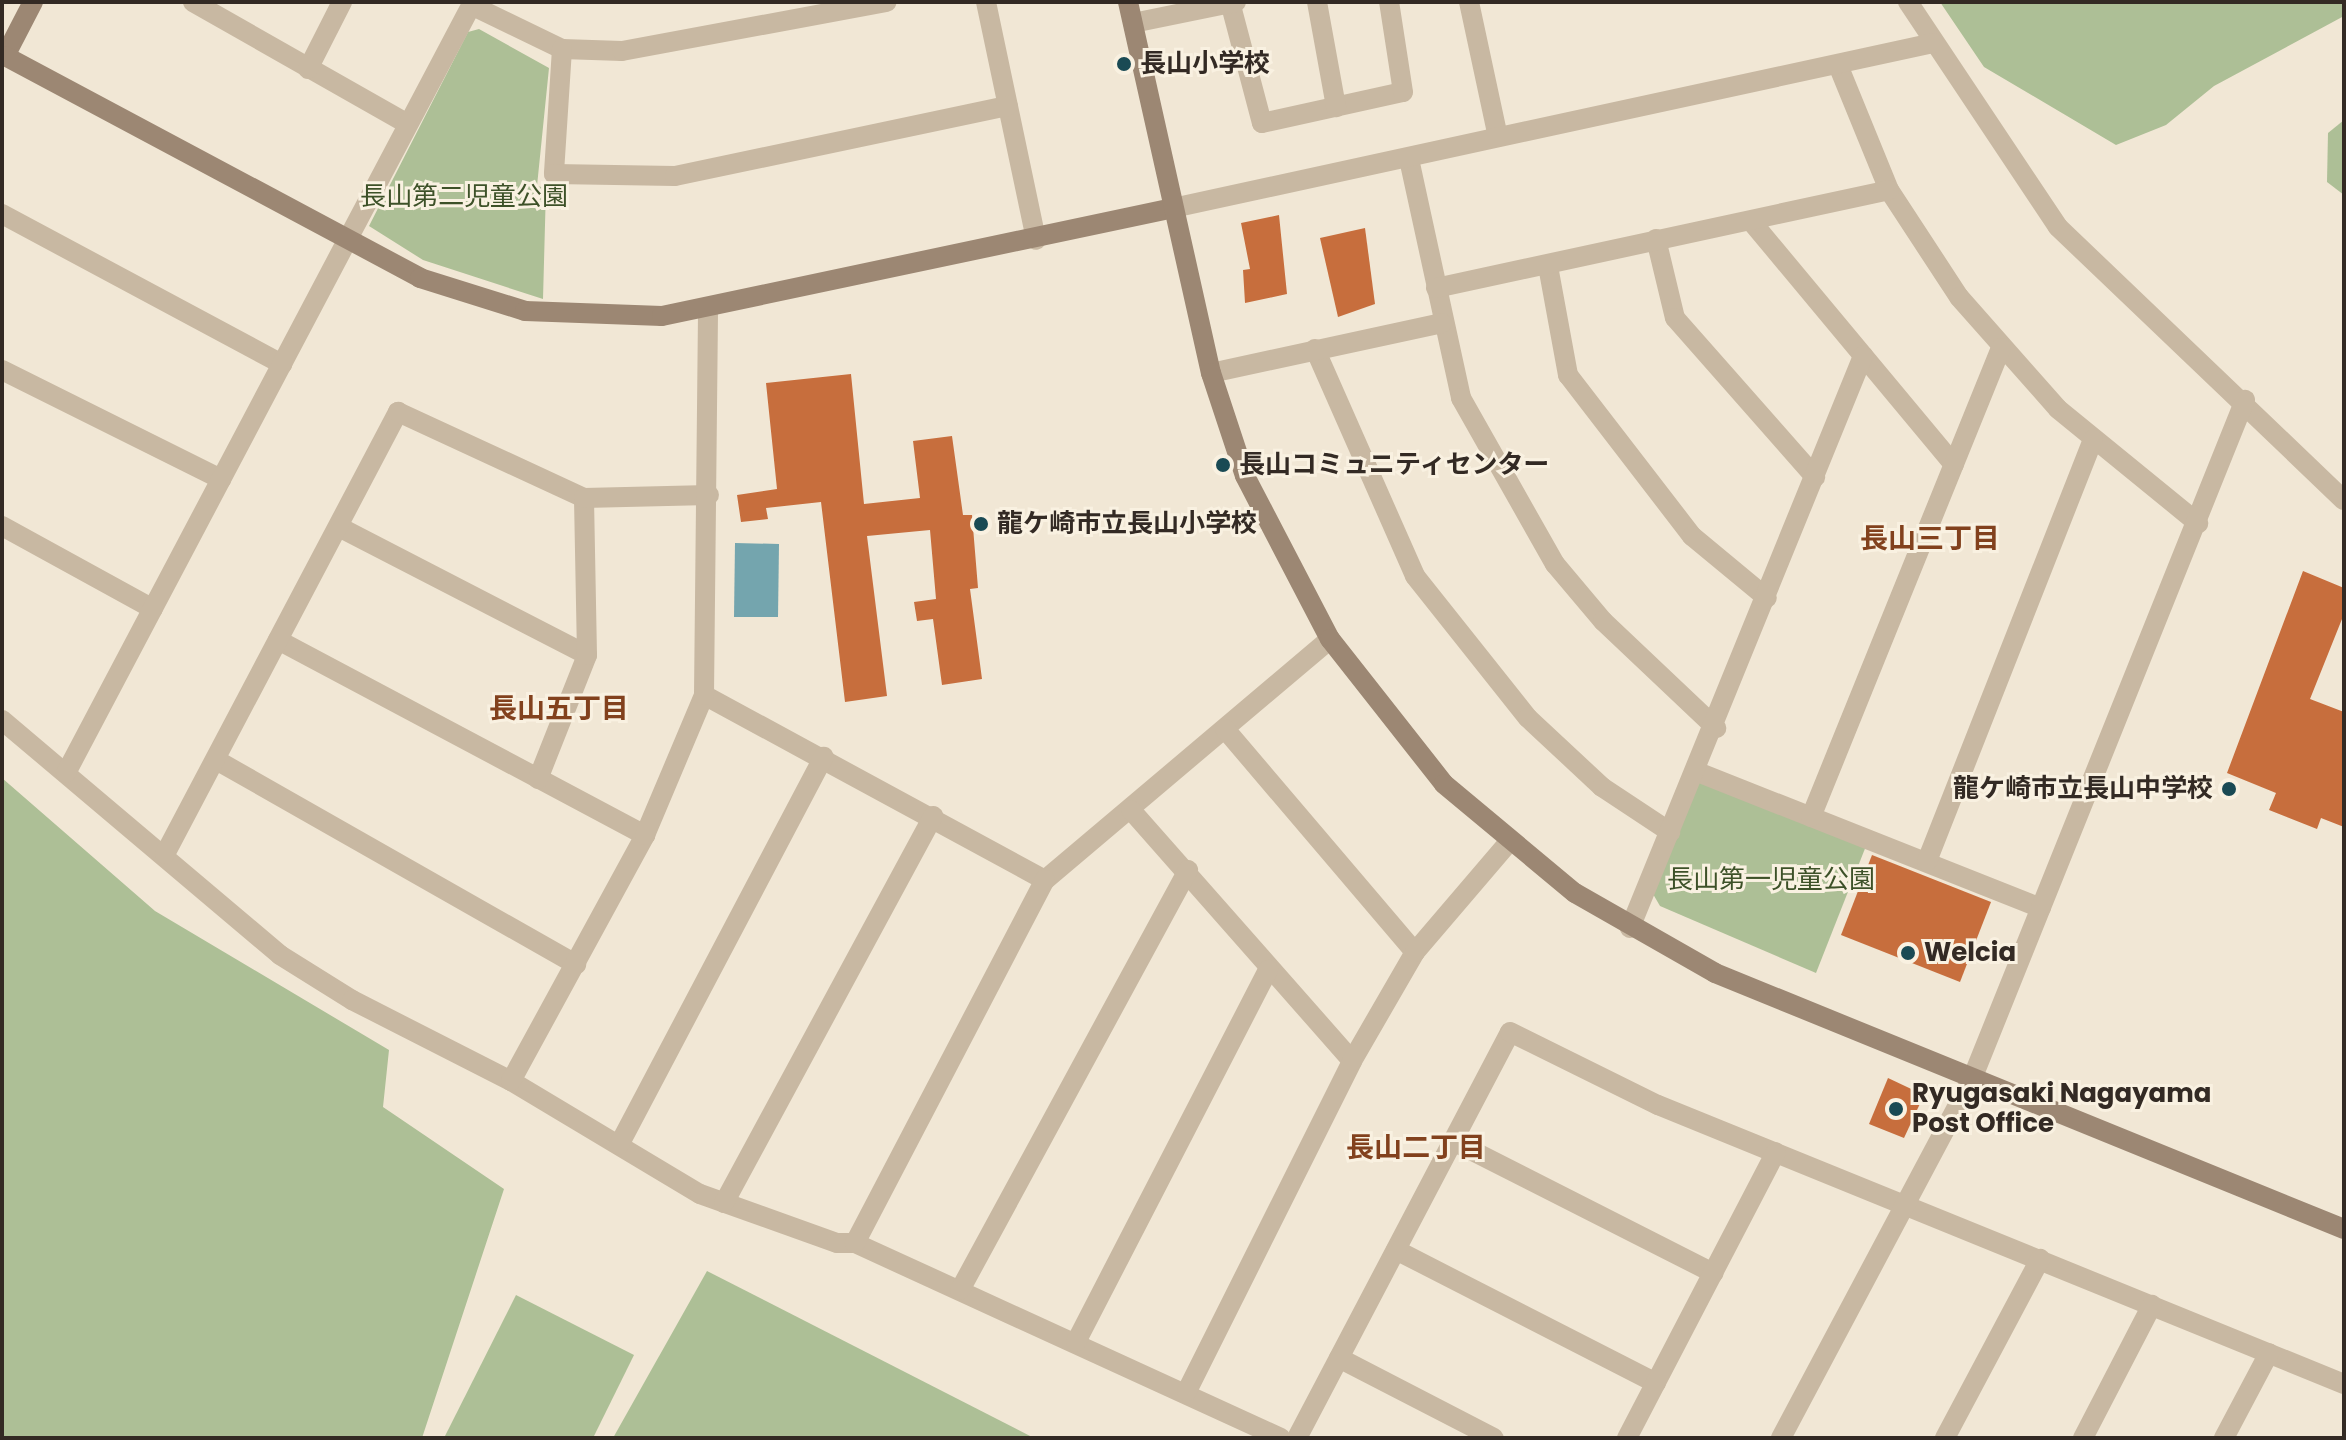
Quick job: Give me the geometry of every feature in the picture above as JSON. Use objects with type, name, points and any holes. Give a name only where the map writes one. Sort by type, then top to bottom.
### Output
[{"type":"street","points":[[33,2],[3,57],[347,241],[420,278],[525,311],[628,318],[708,308],[1036,240],[1933,43]]},
{"type":"street","points":[[193,2],[408,124]]},
{"type":"street","points":[[308,69],[342,2]]},
{"type":"street","points":[[66,773],[472,3],[562,49],[666,46],[887,2]]},
{"type":"street","points":[[986,2],[1036,240]]},
{"type":"street","points":[[1128,2],[1211,373],[1272,537],[1330,639],[1444,784],[1509,842],[1630,928],[1756,991],[2344,1229]]},
{"type":"street","points":[[1133,23],[1232,2],[1262,123],[1403,92],[1389,2]]},
{"type":"street","points":[[1317,2],[1336,107]]},
{"type":"street","points":[[1469,2],[1498,137]]},
{"type":"street","points":[[1908,2],[2058,227],[2344,500]]},
{"type":"street","points":[[562,49],[554,174],[675,176],[1008,106]]},
{"type":"street","points":[[1838,65],[1889,190],[2001,348],[2093,440],[2198,523]]},
{"type":"street","points":[[1409,159],[1442,323],[1461,398],[1555,564],[1603,621],[1716,728]]},
{"type":"street","points":[[1436,288],[1889,190]]},
{"type":"street","points":[[2,214],[282,364]]},
{"type":"street","points":[[1751,221],[1954,465]]},
{"type":"street","points":[[1656,239],[1675,318],[1815,477]]},
{"type":"street","points":[[1548,266],[1568,375],[1692,536],[1767,598]]},
{"type":"street","points":[[511,1081],[645,835],[704,695],[709,495],[708,308]]},
{"type":"street","points":[[1211,373],[1442,323]]},
{"type":"street","points":[[1811,817],[2001,348]]},
{"type":"street","points":[[1315,349],[1415,576],[1528,718],[1602,787],[1670,832]]},
{"type":"street","points":[[1630,928],[1716,728],[1863,356]]},
{"type":"street","points":[[2,370],[221,479]]},
{"type":"street","points":[[1781,1438],[1972,1079],[2244,404]]},
{"type":"street","points":[[165,854],[218,761],[398,412],[584,498],[709,495]]},
{"type":"street","points":[[1927,861],[2093,440]]},
{"type":"street","points":[[538,779],[587,655],[584,498]]},
{"type":"street","points":[[2,526],[153,609]]},
{"type":"street","points":[[339,527],[587,655]]},
{"type":"street","points":[[855,1243],[1045,880],[1330,639]]},
{"type":"street","points":[[278,640],[645,835]]},
{"type":"street","points":[[704,695],[933,816],[1045,880]]},
{"type":"street","points":[[2,720],[165,854],[280,955],[511,1081],[724,1203],[837,1243],[855,1243],[1187,1391],[1280,1438]]},
{"type":"street","points":[[1225,729],[1415,952]]},
{"type":"street","points":[[619,1145],[824,757]]},
{"type":"street","points":[[218,761],[576,964]]},
{"type":"street","points":[[1695,771],[2041,908]]},
{"type":"street","points":[[1131,810],[1188,870],[1268,970],[1352,1061]]},
{"type":"street","points":[[724,1203],[933,816]]},
{"type":"street","points":[[1187,1391],[1352,1061],[1415,952],[1509,842]]},
{"type":"street","points":[[960,1290],[1188,870]]},
{"type":"street","points":[[1076,1342],[1268,970]]},
{"type":"street","points":[[1297,1438],[1510,1032],[1776,1152],[1908,1203],[2344,1384]]},
{"type":"street","points":[[1453,1141],[1713,1273]]},
{"type":"street","points":[[1627,1438],[1776,1152]]},
{"type":"street","points":[[1396,1250],[1656,1383]]},
{"type":"street","points":[[1945,1438],[2040,1259]]},
{"type":"street","points":[[2083,1438],[2152,1305]]},
{"type":"street","points":[[2224,1438],[2269,1353]]},
{"type":"street","points":[[1339,1358],[1494,1438]]},
{"type":"green space","points":[[1940,2],[2344,2],[2344,16],[2214,86],[2166,125],[2116,145],[1984,67]]},
{"type":"green space","name":"長山第二児童公園","points":[[479,29],[549,68],[537,186],[546,188],[543,299],[423,260],[369,226],[468,32]]},
{"type":"green space","points":[[2344,120],[2344,195],[2327,182],[2328,133]]},
{"type":"green space","points":[[2,778],[155,911],[389,1050],[383,1107],[504,1189],[422,1438],[2,1438]]},
{"type":"green space","name":"長山第一児童公園","points":[[1698,778],[1866,846],[1816,973],[1660,906],[1653,894]]},
{"type":"green space","points":[[707,1271],[1034,1438],[613,1438]]},
{"type":"green space","points":[[516,1295],[634,1355],[593,1438],[444,1438]]},
{"type":"water","points":[[735,543],[779,544],[778,617],[734,617]]},
{"type":"building","points":[[1279,215],[1287,294],[1245,303],[1243,270],[1250,269],[1241,223]]},
{"type":"building","points":[[1365,228],[1375,304],[1338,317],[1320,238]]},
{"type":"building","points":[[851,374],[864,504],[920,498],[913,441],[952,436],[963,515],[972,515],[978,588],[970,589],[982,679],[942,685],[933,619],[917,621],[914,602],[936,599],[930,530],[867,536],[887,696],[845,702],[821,502],[766,508],[768,519],[741,522],[737,495],[777,489],[766,383]]},
{"type":"building","points":[[2303,571],[2344,588],[2344,614],[2310,699],[2344,712],[2344,827],[2321,818],[2317,829],[2269,810],[2276,793],[2227,773]]},
{"type":"building","points":[[1872,855],[1991,902],[1960,982],[1841,935]]},
{"type":"building","points":[[1888,1078],[1924,1095],[1904,1138],[1869,1124]]},
{"type":"place","name":"長山小学校","points":[[1124,64]]},
{"type":"place","name":"長山コミュニティセンター","points":[[1223,465]]},
{"type":"place","name":"龍ケ崎市立長山小学校","points":[[981,524]]},
{"type":"place","name":"龍ケ崎市立長山中学校","points":[[2229,789]]},
{"type":"place","name":"Welcia","points":[[1908,953]]},
{"type":"place","name":"Ryugasaki Nagayama Post Office","points":[[1896,1109]]},
{"type":"district","name":"長山三丁目","points":[[1930,539]]},
{"type":"district","name":"長山五丁目","points":[[559,709]]},
{"type":"district","name":"長山二丁目","points":[[1416,1148]]}]
